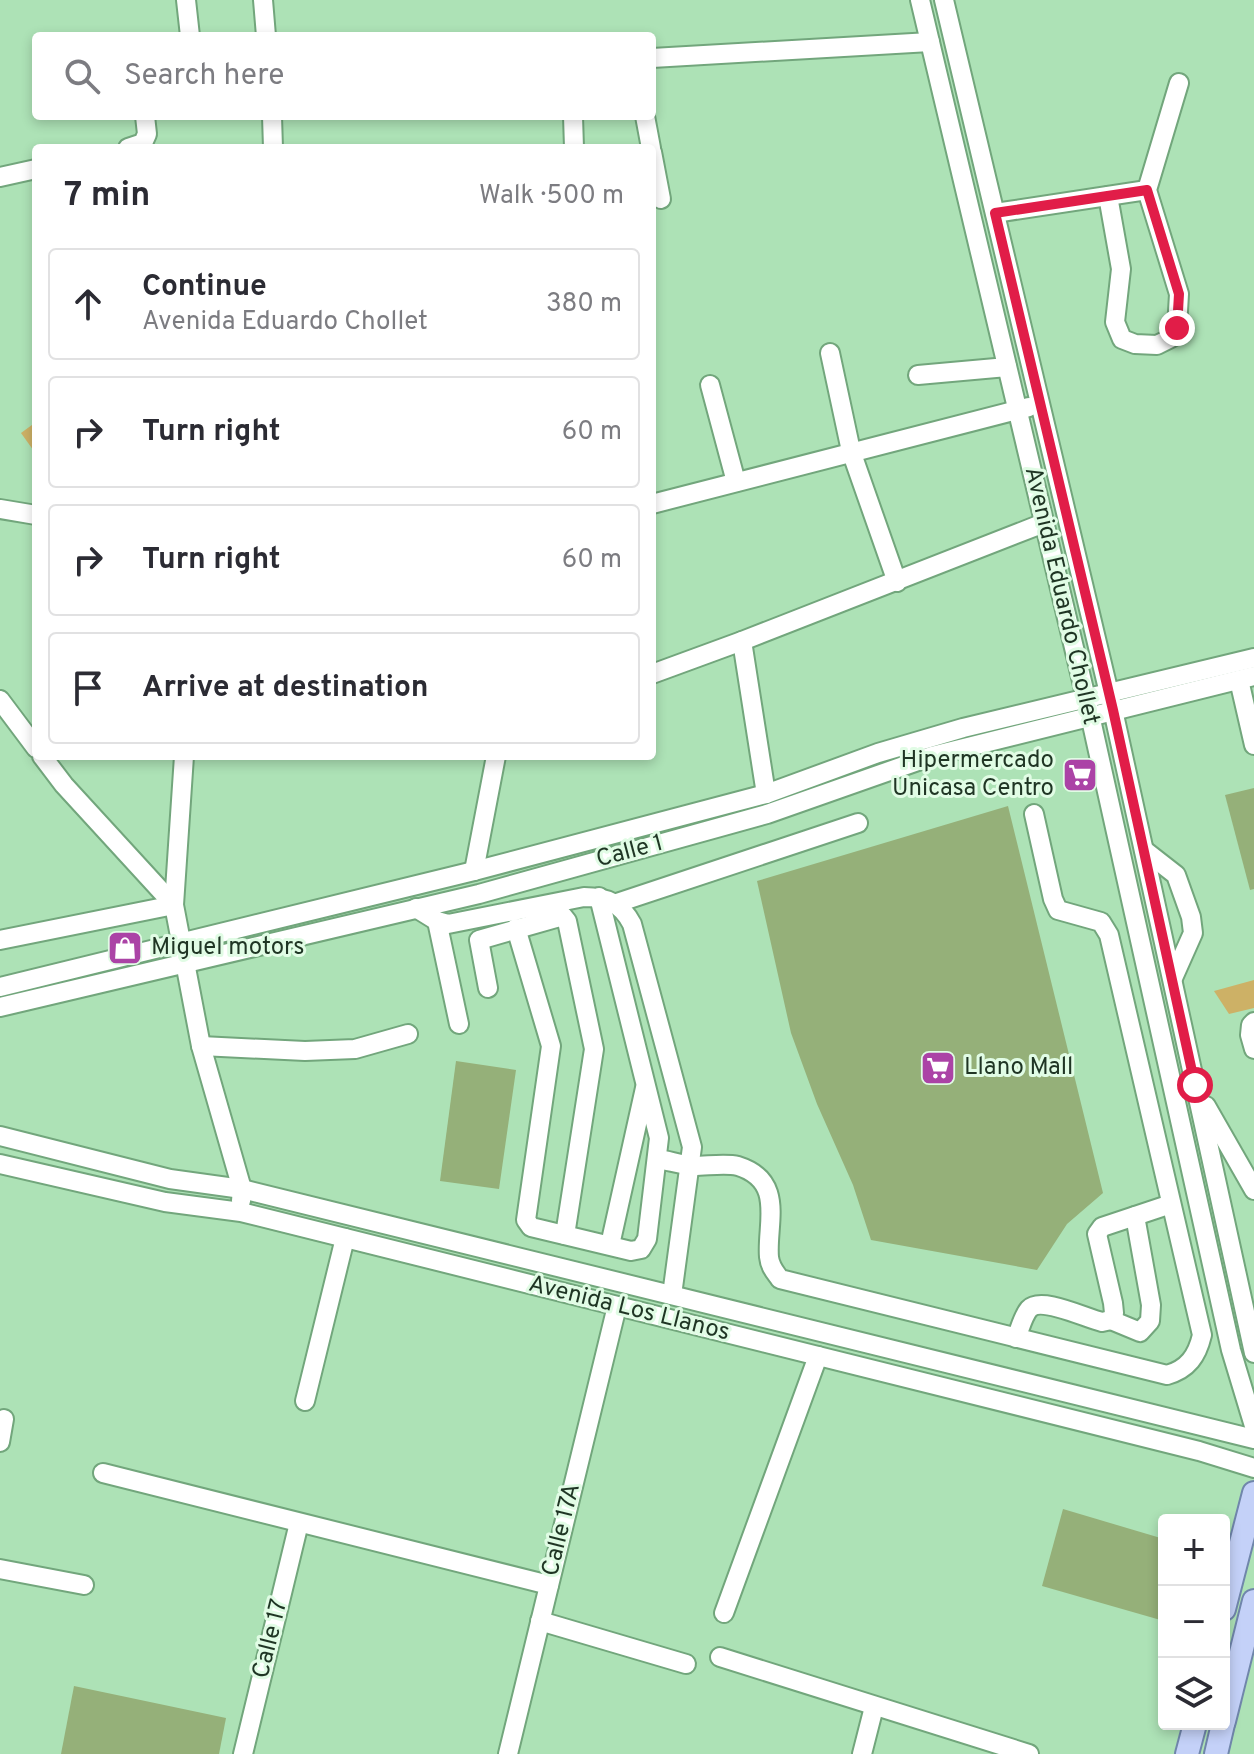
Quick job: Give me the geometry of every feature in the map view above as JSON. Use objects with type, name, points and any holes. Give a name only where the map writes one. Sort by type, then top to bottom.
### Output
[{"type":"main road","points":[[1230,1586],[1254,1493]]},
{"type":"main road","points":[[1230,1700],[1252,1614]]},
{"type":"main road","points":[[1187,1754],[1193,1730]]},
{"type":"main road","points":[[1216,1754],[1222,1730]]},
{"type":"street","points":[[186,0],[190,32]]},
{"type":"street","points":[[263,0],[266,32]]},
{"type":"street","name":"Avenida Eduardo Chollet","points":[[920,0],[1088,706],[1231,1350],[1254,1426]]},
{"type":"street","name":"Avenida Eduardo Chollet","points":[[944,0],[1111,701],[1254,1353]]},
{"type":"street","points":[[656,58],[930,42]]},
{"type":"street","points":[[1108,196],[1121,269],[1115,322],[1122,339],[1135,344],[1157,345],[1171,338],[1177,328],[1179,294],[1147,190],[1179,83]]},
{"type":"street","points":[[140,144],[147,134],[145,120]]},
{"type":"street","points":[[272,120],[273,144]]},
{"type":"street","points":[[573,120],[574,144]]},
{"type":"street","points":[[646,120],[651,144]]},
{"type":"street","points":[[0,177],[32,170]]},
{"type":"street","points":[[656,172],[661,199]]},
{"type":"street","points":[[995,213],[1147,190]]},
{"type":"street","points":[[830,353],[851,451],[897,582]]},
{"type":"street","points":[[918,375],[1007,367]]},
{"type":"street","points":[[710,385],[736,482]]},
{"type":"street","points":[[656,503],[1041,403]]},
{"type":"street","points":[[0,509],[32,514]]},
{"type":"street","points":[[656,673],[1044,523]]},
{"type":"street","points":[[742,641],[766,794]]},
{"type":"street","name":"Calle 1","points":[[1111,701],[1254,658]]},
{"type":"street","points":[[1247,678],[1254,745]]},
{"type":"street","name":"Calle 1","points":[[0,1007],[474,871],[766,794],[878,753],[1111,701],[1247,678]]},
{"type":"street","points":[[0,700],[32,743]]},
{"type":"street","name":"Calle 1","points":[[0,987],[479,894],[767,814],[1088,706]]},
{"type":"street","points":[[45,760],[64,785],[174,905]]},
{"type":"street","points":[[184,760],[174,905],[201,1046],[242,1189],[241,1212]]},
{"type":"street","points":[[474,871],[495,760]]},
{"type":"street","points":[[658,1159],[691,1166],[737,1166],[754,1175],[761,1182],[773,1208],[769,1256],[771,1267],[780,1279],[1167,1375],[1181,1371],[1198,1351],[1202,1335],[1109,935],[1101,922],[1058,910],[1034,814]]},
{"type":"street","points":[[416,908],[448,924],[584,897],[608,900],[858,823]]},
{"type":"street","points":[[1144,850],[1176,875],[1191,917],[1193,933],[1173,978]]},
{"type":"street","points":[[516,928],[551,1046],[526,1220],[531,1227],[631,1251],[641,1249],[647,1239],[659,1138],[608,900]]},
{"type":"street","points":[[608,900],[632,924],[692,1147],[672,1295]]},
{"type":"street","points":[[0,940],[174,905]]},
{"type":"street","points":[[488,988],[479,940],[563,916],[567,921],[594,1049],[565,1235]]},
{"type":"street","points":[[437,921],[459,1024]]},
{"type":"street","points":[[1254,1022],[1250,1035],[1254,1049]]},
{"type":"street","points":[[201,1046],[305,1051],[355,1049],[408,1034]]},
{"type":"street","points":[[610,1245],[646,1082]]},
{"type":"street","points":[[1195,1085],[1254,1190]]},
{"type":"street","name":"Avenida Los Llanos","points":[[0,1136],[170,1179],[242,1189],[1254,1439]]},
{"type":"street","name":"Avenida Los Llanos","points":[[0,1164],[165,1202],[241,1212],[1199,1451],[1254,1468]]},
{"type":"street","points":[[1111,1320],[1113,1303],[1097,1234],[1102,1227],[1171,1204]]},
{"type":"street","points":[[1016,1338],[1027,1311],[1034,1305],[1044,1303],[1102,1322],[1111,1320],[1140,1332],[1150,1321],[1151,1305],[1135,1216]]},
{"type":"street","points":[[305,1401],[345,1238]]},
{"type":"street","name":"Calle 17A","points":[[508,1754],[617,1306]]},
{"type":"street","points":[[724,1613],[818,1356]]},
{"type":"street","points":[[0,1442],[4,1419]]},
{"type":"street","points":[[103,1473],[549,1585]]},
{"type":"street","name":"Calle 17","points":[[243,1754],[299,1523]]},
{"type":"street","points":[[0,1569],[84,1585]]},
{"type":"street","points":[[540,1621],[686,1664]]},
{"type":"street","points":[[720,1657],[1029,1754]]},
{"type":"street","points":[[862,1754],[874,1707]]},
{"type":"shaded area","points":[[32,425],[32,448],[21,433]]},
{"type":"shaded area","points":[[1254,980],[1254,1008],[1229,1014],[1214,991]]},
{"type":"building","points":[[1254,788],[1254,889],[1250,890],[1225,795]]},
{"type":"building","name":"Llano Mall","points":[[1008,806],[1103,1193],[1067,1224],[1037,1270],[871,1240],[853,1185],[817,1104],[791,1033],[757,881]]},
{"type":"building","points":[[456,1061],[516,1070],[499,1189],[440,1181]]},
{"type":"building","points":[[1063,1509],[1158,1537],[1158,1619],[1042,1586]]},
{"type":"building","points":[[74,1686],[226,1718],[219,1754],[61,1754]]},
{"type":"place","name":"Hipermercado Unicasa Centro","points":[[1080,775]]},
{"type":"place","name":"Miguel motors","points":[[125,948]]},
{"type":"place","name":"Llano Mall","points":[[938,1068]]},
{"type":"route","points":[[1177,328],[1179,294],[1147,190],[995,213],[1113,710],[1195,1085]]}]
